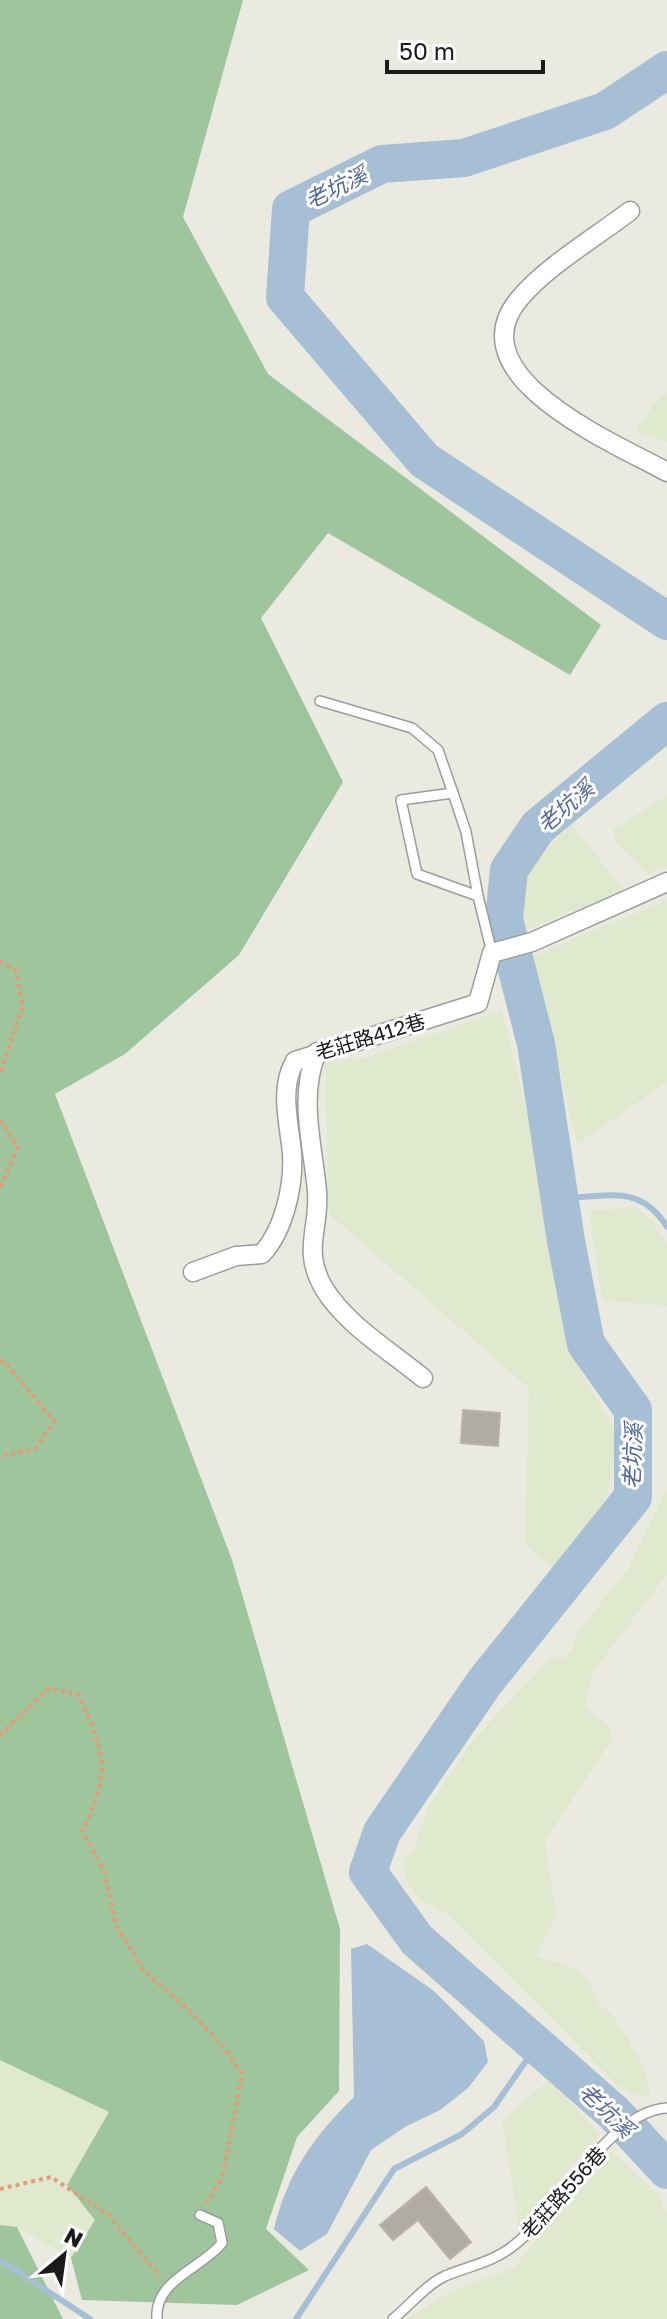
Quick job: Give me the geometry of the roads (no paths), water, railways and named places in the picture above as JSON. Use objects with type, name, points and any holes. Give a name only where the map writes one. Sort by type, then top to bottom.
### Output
[{"type":"street","points":[[630,211],[519,298],[504,327],[506,357],[520,380],[567,416],[667,472]]},
{"type":"street","points":[[492,953],[532,942],[667,882]]},
{"type":"street","name":"老莊路412巷","points":[[193,1272],[236,1256],[262,1254],[271,1244],[292,1174],[287,1113],[290,1071],[295,1061],[478,1003],[492,953]]},
{"type":"street","points":[[317,1052],[310,1067],[308,1096],[317,1195],[311,1238],[314,1264],[325,1289],[346,1314],[423,1378]]},
{"type":"lane","points":[[320,701],[412,728],[438,750],[466,832],[492,953]]},
{"type":"lane","points":[[453,793],[401,800],[411,857],[417,874],[478,896]]},
{"type":"lane","name":"老莊路556巷","points":[[393,2319],[442,2277],[491,2260],[516,2245],[611,2138],[655,2108],[667,2108]]},
{"type":"lane","points":[[157,2319],[156,2309],[167,2286],[210,2257],[222,2243],[218,2223],[200,2215]]},
{"type":"water","points":[[367,1944],[434,1991],[484,2041],[488,2062],[468,2088],[440,2110],[405,2127],[371,2150],[327,2234],[300,2251],[274,2229],[294,2173],[326,2126],[354,2097],[351,1949]]},
{"type":"waterway","name":"老坑溪","points":[[667,70],[605,111],[464,158],[382,164],[291,209],[285,297],[424,460],[667,621]]},
{"type":"waterway","name":"老坑溪","points":[[667,721],[538,827],[509,870],[504,919],[536,1044],[566,1241],[586,1344],[633,1410],[633,1497],[484,1683],[382,1832],[368,1872],[417,1940],[614,2113],[667,2170]]},
{"type":"waterway","points":[[559,1198],[606,1195],[633,1198],[645,1203],[667,1227]]},
{"type":"waterway","points":[[296,2319],[394,2169],[462,2134],[494,2107],[537,2045]]},
{"type":"waterway","points":[[0,2260],[90,2319]]}]
